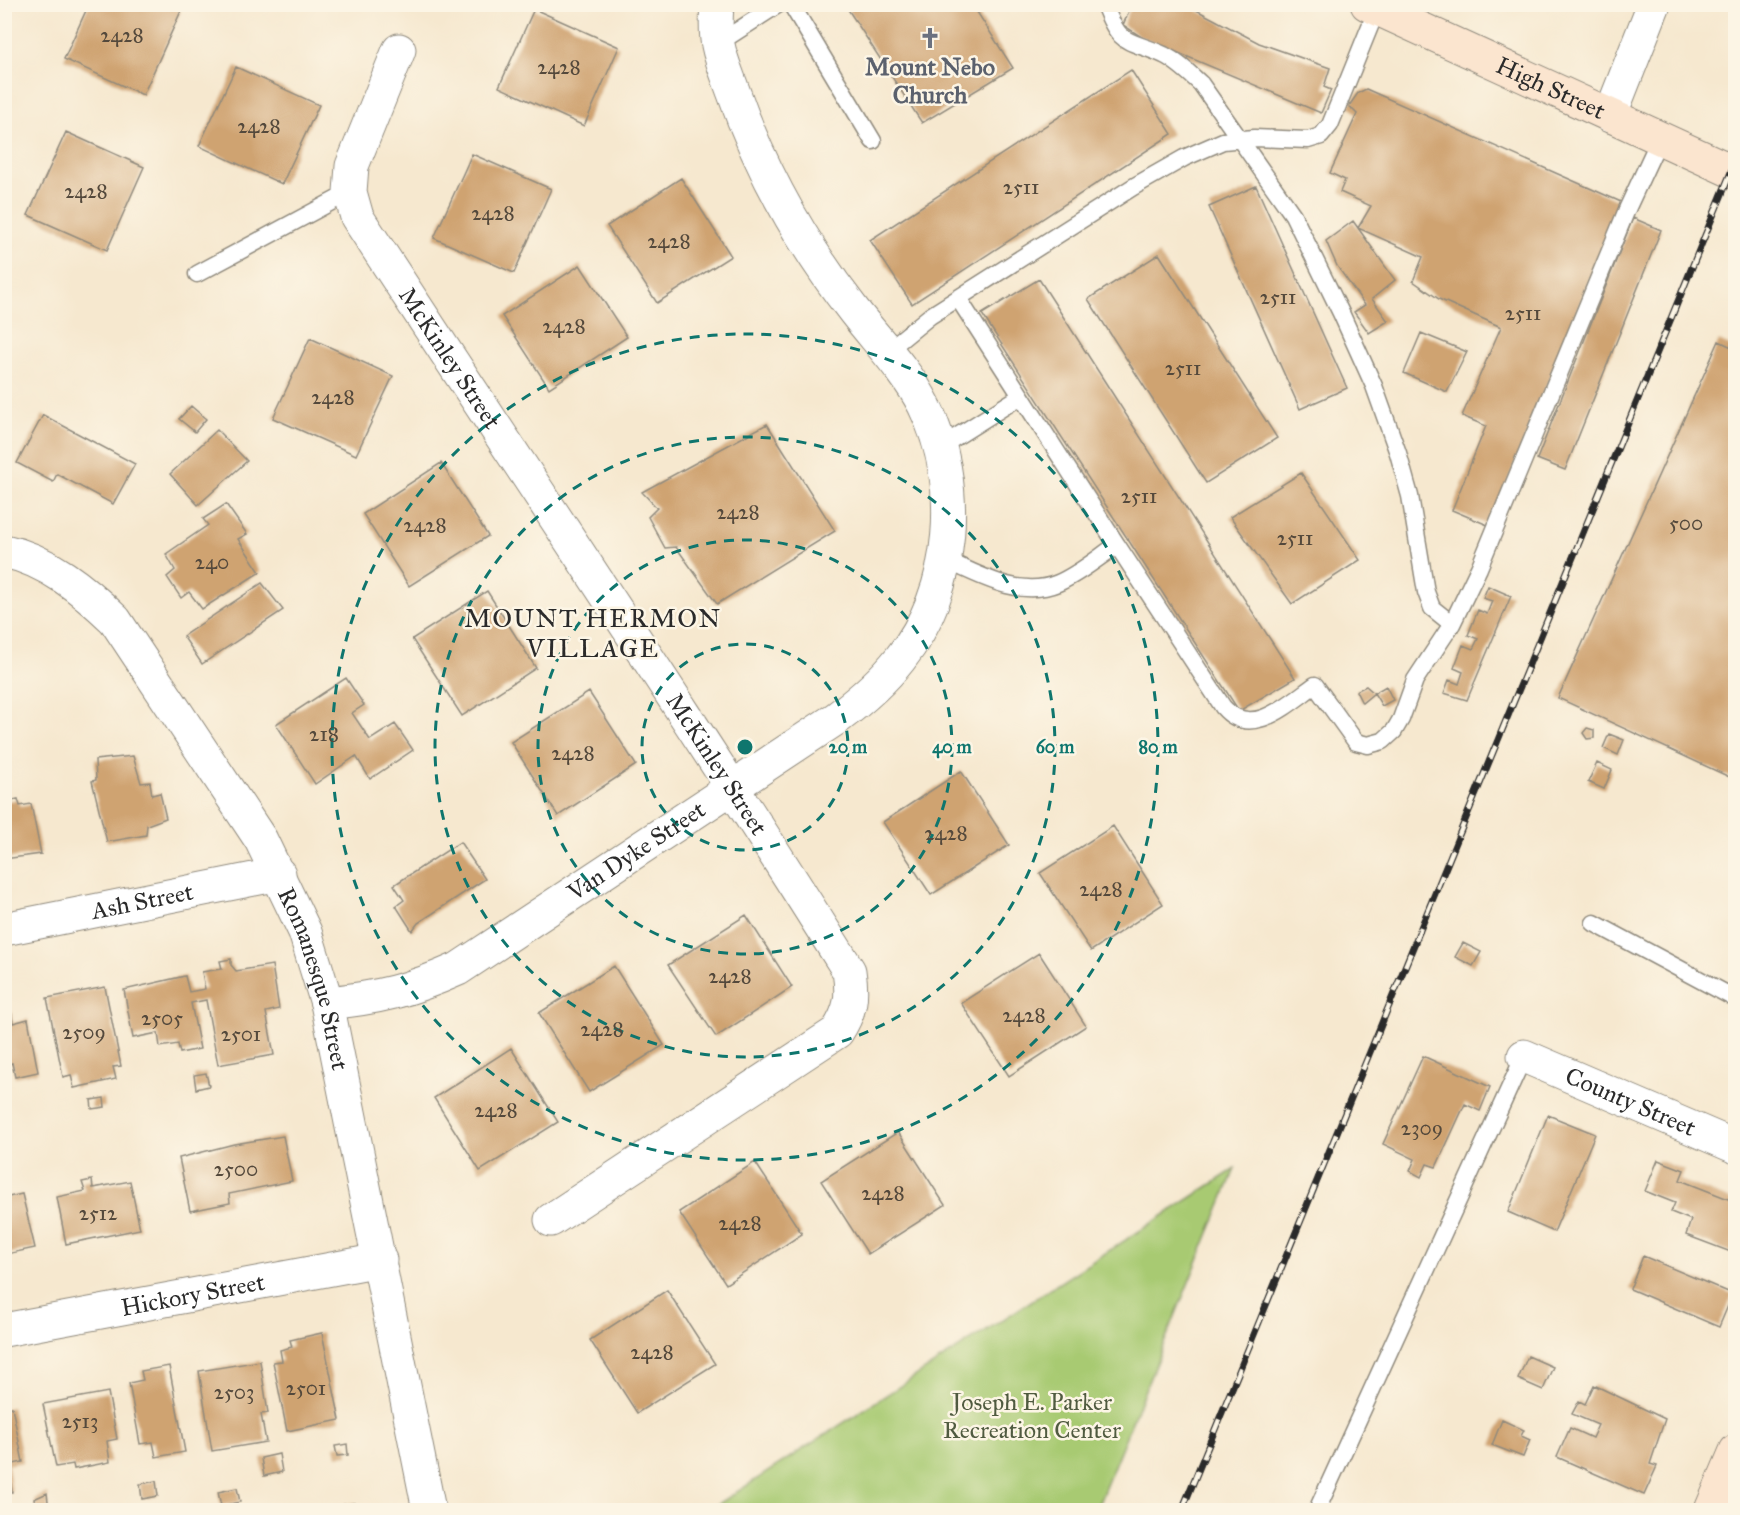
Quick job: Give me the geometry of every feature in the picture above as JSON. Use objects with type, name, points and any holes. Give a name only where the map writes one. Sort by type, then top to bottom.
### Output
[{"type":"main road","name":"High Street","points":[[1372,7],[1736,173]]},
{"type":"main road","points":[[1711,1510],[1736,1451]]},
{"type":"street","name":"Van Dyke Street","points":[[327,1003],[375,998],[422,985],[458,969],[837,718],[872,691],[901,658],[924,620],[940,578],[948,534],[948,490],[940,447],[924,405],[901,367],[807,246],[768,177],[743,119],[717,44],[717,4]]},
{"type":"street","points":[[1610,116],[1654,4]]},
{"type":"street","name":"McKinley Street","points":[[399,50],[352,166],[350,192],[357,217],[606,598],[734,788],[849,971],[853,993],[849,1014],[837,1032],[551,1220]]},
{"type":"street","name":"Romanesque Street","points":[[4,550],[48,567],[75,584],[115,620],[261,840],[305,932],[327,1003],[429,1510]]},
{"type":"street","name":"Ash Street","points":[[4,929],[279,874]]},
{"type":"street","name":"County Street","points":[[1524,1056],[1736,1147]]},
{"type":"street","name":"Hickory Street","points":[[4,1330],[380,1260]]},
{"type":"lane","points":[[717,44],[778,4]]},
{"type":"lane","points":[[791,4],[873,141]]},
{"type":"lane","points":[[1104,4],[1110,21],[1124,40],[1164,56],[1183,67],[1201,84],[1271,180],[1293,215],[1374,386],[1398,453],[1410,496],[1426,592],[1432,608],[1452,624]]},
{"type":"lane","points":[[883,346],[1132,187],[1213,145],[1239,139],[1308,140],[1321,136],[1330,125],[1372,7]]},
{"type":"lane","points":[[958,298],[1222,706],[1237,720],[1257,721],[1282,708],[1315,685],[1356,742],[1368,745],[1383,741],[1394,731],[1415,680],[1452,624],[1488,547],[1628,207],[1660,138]]},
{"type":"lane","points":[[196,274],[350,192]]},
{"type":"lane","points":[[940,447],[1021,396]]},
{"type":"lane","points":[[944,559],[1002,584],[1026,590],[1060,582],[1117,545]]},
{"type":"lane","points":[[1594,923],[1736,999]]},
{"type":"lane","points":[[1317,1510],[1524,1056]]},
{"type":"green space","name":"Joseph E. Parker Recreation Center","points":[[1235,1169],[1096,1510],[709,1510]]},
{"type":"building","points":[[89,4],[166,4],[181,11],[143,95],[64,59]]},
{"type":"building","name":"Mount Nebo Church","points":[[852,4],[972,4],[1013,68],[922,123],[847,8]]},
{"type":"building","points":[[1132,4],[1185,4],[1259,43],[1330,68],[1324,87],[1331,90],[1321,113],[1143,38],[1123,25]]},
{"type":"building","points":[[534,9],[619,47],[584,126],[499,87]]},
{"type":"building","points":[[236,67],[319,105],[282,184],[199,146]]},
{"type":"building","points":[[1131,70],[1172,134],[912,304],[870,240]]},
{"type":"building","points":[[1366,89],[1621,202],[1490,526],[1452,510],[1486,426],[1462,416],[1501,327],[1439,299],[1413,281],[1423,257],[1358,228],[1371,206],[1340,192],[1345,180],[1330,173],[1357,114],[1349,106],[1358,93]]},
{"type":"building","points":[[66,132],[144,167],[107,250],[28,215]]},
{"type":"building","points":[[472,154],[551,189],[514,273],[434,238]]},
{"type":"building","points":[[681,178],[731,256],[657,303],[607,226]]},
{"type":"building","points":[[1256,186],[1347,388],[1300,409],[1209,207]]},
{"type":"building","points":[[1633,218],[1661,230],[1565,470],[1537,459]]},
{"type":"building","points":[[1353,221],[1395,280],[1372,299],[1388,321],[1369,333],[1354,312],[1365,305],[1337,266],[1326,241]]},
{"type":"building","points":[[1159,254],[1277,438],[1206,483],[1088,299]]},
{"type":"building","points":[[580,265],[627,337],[549,388],[502,316]]},
{"type":"building","points":[[1039,279],[1295,678],[1239,711],[982,314]]},
{"type":"building","points":[[1421,333],[1467,352],[1447,392],[1404,373]]},
{"type":"building","points":[[310,338],[393,376],[356,455],[273,418]]},
{"type":"building","points":[[1719,341],[1736,349],[1736,780],[1558,698]]},
{"type":"building","points":[[191,406],[206,419],[195,432],[179,419]]},
{"type":"building","points":[[43,415],[135,464],[113,504],[57,474],[53,482],[17,463]]},
{"type":"building","points":[[767,424],[835,531],[717,604],[676,547],[665,548],[648,517],[657,508],[642,492]]},
{"type":"building","points":[[217,430],[247,461],[198,505],[170,474]]},
{"type":"building","points":[[441,463],[488,536],[409,586],[363,514]]},
{"type":"building","points":[[1301,473],[1360,560],[1292,604],[1230,517]]},
{"type":"building","points":[[226,504],[247,534],[238,539],[260,572],[202,609],[189,592],[181,598],[167,577],[175,570],[166,554],[208,525],[203,519]]},
{"type":"building","points":[[262,583],[283,610],[202,664],[183,636]]},
{"type":"building","points":[[1488,586],[1511,596],[1467,700],[1444,693],[1449,680],[1459,684],[1463,672],[1454,668],[1463,645],[1473,649],[1478,639],[1468,635],[1478,610],[1487,614],[1492,601],[1483,598]]},
{"type":"building","points":[[487,591],[536,668],[462,716],[412,639]]},
{"type":"building","points":[[346,678],[364,705],[352,713],[370,740],[395,724],[413,750],[370,779],[356,756],[315,784],[276,724]]},
{"type":"building","points":[[1366,686],[1374,693],[1362,703],[1356,691]]},
{"type":"building","points":[[1386,686],[1393,700],[1382,706],[1374,693]]},
{"type":"building","points":[[589,692],[636,765],[558,816],[511,742]]},
{"type":"building","points":[[1587,728],[1594,730],[1594,738],[1587,739],[1583,733]]},
{"type":"building","points":[[1609,734],[1624,740],[1618,755],[1603,748]]},
{"type":"building","points":[[133,756],[141,783],[150,782],[152,795],[160,793],[166,818],[147,825],[146,835],[107,842],[92,781],[96,780],[95,760]]},
{"type":"building","points":[[1597,763],[1612,770],[1604,789],[1588,782]]},
{"type":"building","points":[[961,771],[1009,845],[931,895],[883,822]]},
{"type":"building","points":[[18,799],[20,806],[31,804],[41,854],[4,859],[4,802]]},
{"type":"building","points":[[1113,826],[1163,904],[1091,951],[1040,873]]},
{"type":"building","points":[[460,842],[485,879],[418,923],[412,931],[396,906],[404,900],[394,885]]},
{"type":"building","points":[[746,915],[792,987],[716,1037],[668,965]]},
{"type":"building","points":[[1463,943],[1481,952],[1473,966],[1455,957]]},
{"type":"building","points":[[1039,953],[1086,1026],[1009,1076],[961,1003]]},
{"type":"building","points":[[231,959],[231,965],[236,971],[272,965],[279,1009],[266,1012],[274,1055],[218,1065],[206,1000],[191,1003],[200,1049],[180,1053],[178,1044],[160,1047],[158,1033],[133,1038],[124,990],[185,976],[189,992],[205,989],[202,972],[222,969],[220,961]]},
{"type":"building","points":[[614,966],[664,1045],[589,1092],[539,1013]]},
{"type":"building","points":[[105,987],[121,1066],[113,1067],[116,1079],[74,1088],[71,1075],[63,1077],[47,998]]},
{"type":"building","points":[[4,1011],[11,1011],[13,1023],[28,1019],[38,1072],[15,1077],[12,1063],[4,1065]]},
{"type":"building","points":[[511,1048],[558,1122],[480,1171],[434,1098]]},
{"type":"building","points":[[1423,1056],[1490,1087],[1480,1111],[1465,1104],[1436,1167],[1427,1164],[1421,1177],[1410,1171],[1415,1159],[1383,1144]]},
{"type":"building","points":[[206,1073],[209,1086],[196,1089],[194,1075]]},
{"type":"building","points":[[104,1098],[105,1107],[92,1109],[91,1100]]},
{"type":"building","points":[[1548,1115],[1595,1134],[1554,1232],[1508,1212]]},
{"type":"building","points":[[898,1132],[945,1205],[868,1254],[821,1181]]},
{"type":"building","points":[[283,1136],[292,1181],[229,1194],[230,1203],[190,1211],[179,1158],[234,1144]]},
{"type":"building","points":[[1658,1160],[1684,1170],[1680,1180],[1736,1202],[1736,1254],[1686,1235],[1691,1220],[1671,1212],[1675,1203],[1645,1191]]},
{"type":"building","points":[[755,1162],[802,1234],[726,1284],[679,1212]]},
{"type":"building","points":[[92,1180],[93,1188],[130,1181],[140,1229],[66,1244],[57,1197],[85,1191],[82,1182]]},
{"type":"building","points":[[22,1194],[35,1248],[7,1254],[4,1246],[4,1198]]},
{"type":"building","points":[[1643,1256],[1733,1294],[1719,1327],[1630,1289]]},
{"type":"building","points":[[667,1290],[715,1364],[637,1413],[590,1340]]},
{"type":"building","points":[[322,1333],[340,1420],[287,1431],[273,1362],[282,1361],[280,1350],[292,1347],[290,1340]]},
{"type":"building","points":[[1528,1356],[1553,1367],[1543,1390],[1518,1379]]},
{"type":"building","points":[[260,1361],[268,1413],[261,1414],[266,1442],[212,1451],[199,1371]]},
{"type":"building","points":[[169,1366],[185,1452],[156,1457],[153,1442],[140,1444],[129,1383],[143,1380],[141,1371]]},
{"type":"building","points":[[1594,1385],[1665,1419],[1650,1464],[1657,1466],[1644,1495],[1557,1457],[1570,1428],[1592,1438],[1598,1425],[1572,1414],[1579,1401],[1585,1404]]},
{"type":"building","points":[[108,1392],[117,1439],[107,1441],[110,1462],[74,1469],[73,1464],[56,1467],[43,1404]]},
{"type":"building","points":[[12,1407],[23,1462],[8,1465],[12,1492],[4,1494],[4,1409]]},
{"type":"building","points":[[1502,1420],[1524,1430],[1521,1436],[1530,1440],[1523,1457],[1492,1445]]},
{"type":"building","points":[[347,1444],[348,1455],[337,1456],[335,1446]]},
{"type":"building","points":[[279,1454],[282,1472],[264,1476],[261,1458]]},
{"type":"building","points":[[156,1481],[158,1496],[142,1499],[140,1484]]},
{"type":"building","points":[[237,1488],[240,1502],[221,1506],[218,1492]]},
{"type":"building","points":[[47,1493],[49,1510],[36,1510],[34,1499]]},
{"type":"building","points":[[354,1503],[355,1510],[313,1510],[313,1509]]},
{"type":"railway","points":[[1182,1510],[1736,160]]},
{"type":"place","name":"Mount Nebo Church","points":[[930,38]]},
{"type":"district","name":"MOUNT HERMON VILLAGE","points":[[593,633]]}]
